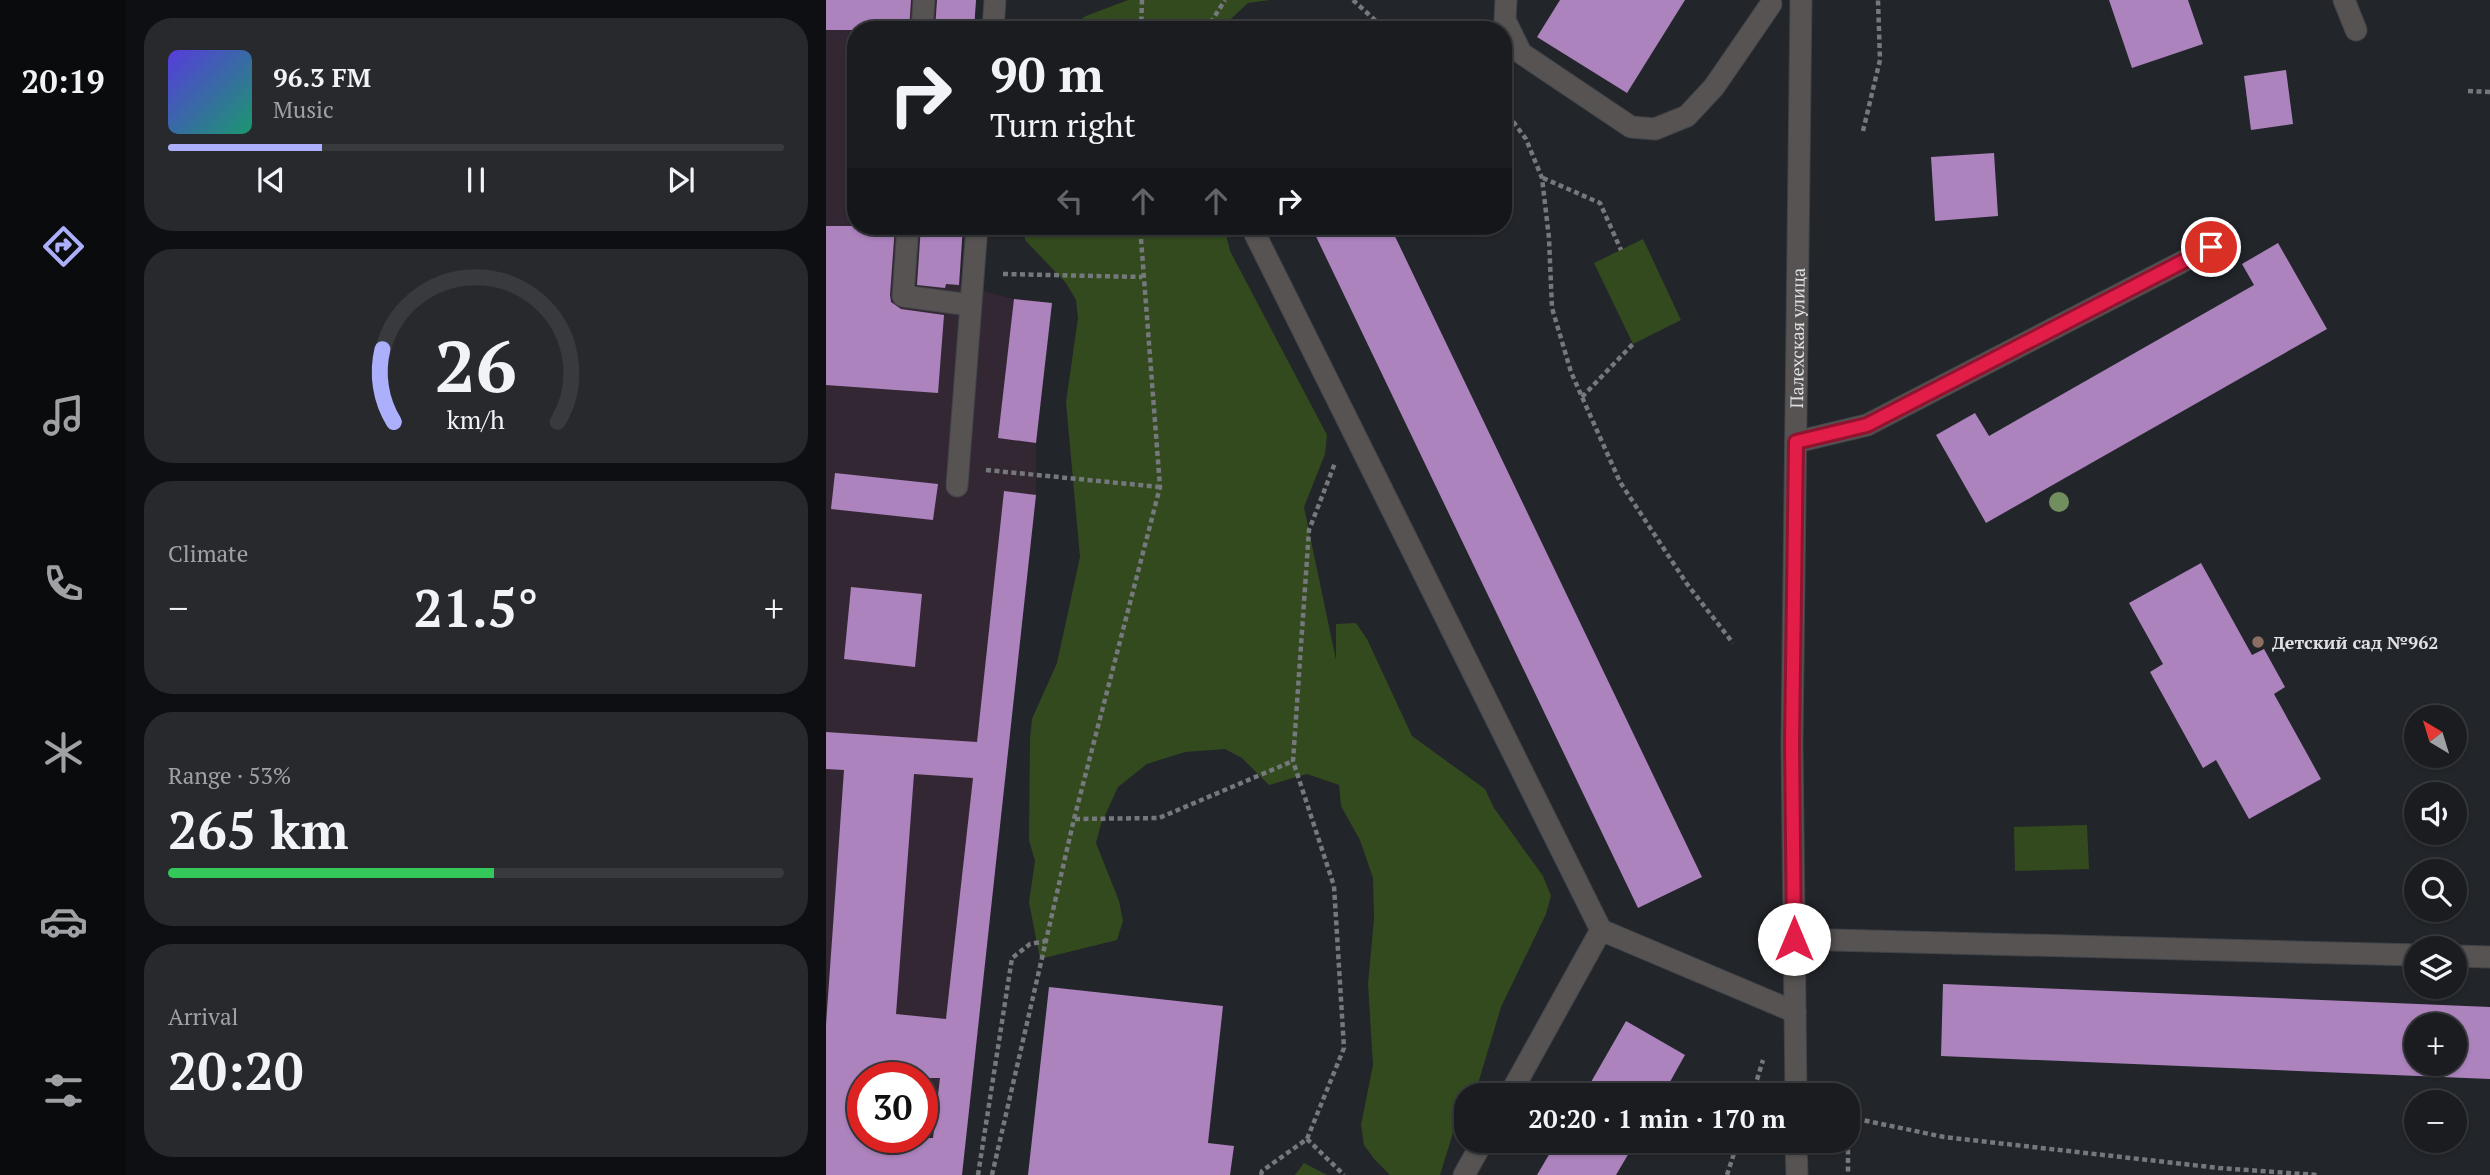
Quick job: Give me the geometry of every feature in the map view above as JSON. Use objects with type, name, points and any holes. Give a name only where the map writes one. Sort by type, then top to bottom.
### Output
[{"type":"street","points":[[923,21],[924,0]]},
{"type":"street","points":[[994,21],[995,0]]},
{"type":"street","points":[[1505,21],[1506,0]]},
{"type":"street","name":"Палехская улица","points":[[1796,1083],[1792,743],[1801,0]]},
{"type":"street","points":[[2344,0],[2356,30]]},
{"type":"street","points":[[1512,35],[1521,54],[1631,127],[1655,129],[1687,116],[1714,87],[1768,2],[1801,22]]},
{"type":"street","points":[[907,235],[903,296],[970,305]]},
{"type":"street","points":[[957,477],[976,235]]},
{"type":"street","points":[[1256,235],[1601,930],[1795,1012]]},
{"type":"street","points":[[1796,442],[1867,425],[2211,247]]},
{"type":"street","points":[[1516,1083],[1601,930]]},
{"type":"street","points":[[1794,939],[2404,955]]},
{"type":"street","points":[[2467,956],[2490,957]]},
{"type":"street","points":[[1464,1175],[1476,1153]]},
{"type":"street","points":[[1796,1153],[1797,1175]]},
{"type":"path","points":[[1141,21],[1142,0]]},
{"type":"path","points":[[1212,21],[1225,0]]},
{"type":"path","points":[[1353,0],[1376,21]]},
{"type":"path","points":[[1863,131],[1880,60],[1878,0]]},
{"type":"path","points":[[2468,91],[2490,92]]},
{"type":"path","points":[[1512,120],[1526,139],[1542,178],[1549,238],[1552,308],[1571,372],[1620,482],[1687,584],[1733,643]]},
{"type":"path","points":[[1542,178],[1600,203],[1621,250]]},
{"type":"path","points":[[992,1175],[1074,819],[1160,487],[1140,235]]},
{"type":"path","points":[[973,273],[1142,277]]},
{"type":"path","points":[[1582,397],[1633,344]]},
{"type":"path","points":[[1261,1175],[1262,1171],[1307,1139],[1344,1048],[1334,886],[1293,761],[1309,530],[1350,424]]},
{"type":"path","points":[[957,477],[1160,487]]},
{"type":"path","points":[[1074,819],[1159,818],[1293,761]]},
{"type":"path","points":[[978,1175],[1012,958],[1030,944],[1046,941]]},
{"type":"path","points":[[1860,1120],[1944,1137],[2219,1168],[2317,1175]]},
{"type":"path","points":[[1307,1139],[1344,1175]]},
{"type":"path","points":[[1727,1175],[1734,1153]]},
{"type":"path","points":[[1848,1153],[1848,1175]]},
{"type":"shaded area","points":[[826,0],[976,0],[975,21],[847,21],[847,235],[963,235],[960,285],[1014,299],[1052,303],[1036,443],[1036,495],[962,1175],[826,1175]]},
{"type":"green space","points":[[1128,0],[1270,0],[1248,3],[1229,21],[1078,21]]},
{"type":"green space","points":[[1024,235],[1226,235],[1230,251],[1327,435],[1325,454],[1304,507],[1336,660],[1336,624],[1356,623],[1367,639],[1412,736],[1485,789],[1494,808],[1543,876],[1551,896],[1546,914],[1501,1007],[1478,1083],[1454,1083],[1454,1130],[1440,1175],[1390,1175],[1364,1145],[1361,1125],[1373,1065],[1368,984],[1374,919],[1373,878],[1360,840],[1341,806],[1339,785],[1307,774],[1269,785],[1242,758],[1225,749],[1185,752],[1147,764],[1118,787],[1101,824],[1096,843],[1119,901],[1123,921],[1117,940],[1040,959],[1029,902],[1035,861],[1029,840],[1030,739],[1032,719],[1057,663],[1080,557],[1066,402],[1078,318],[1076,300],[1066,283],[1025,240]]},
{"type":"green space","points":[[1643,239],[1681,320],[1633,344],[1594,263]]},
{"type":"green space","points":[[2087,825],[2089,869],[2015,871],[2014,827]]},
{"type":"green space","points":[[1304,1163],[1327,1175],[1295,1175]]},
{"type":"building","points":[[826,0],[911,0],[910,21],[847,21],[847,30],[826,30]]},
{"type":"building","points":[[937,0],[976,0],[975,21],[936,21]]},
{"type":"building","points":[[1560,0],[1685,0],[1627,93],[1537,37]]},
{"type":"building","points":[[2109,0],[2188,0],[2203,44],[2132,68]]},
{"type":"building","points":[[2286,70],[2293,124],[2251,130],[2244,76]]},
{"type":"building","points":[[1994,153],[1998,216],[1935,221],[1931,157]]},
{"type":"building","points":[[826,226],[847,226],[847,235],[894,235],[891,302],[901,309],[944,315],[938,393],[826,385]]},
{"type":"building","points":[[920,235],[962,235],[959,285],[946,284],[945,288],[917,285]]},
{"type":"building","points":[[1315,235],[1394,235],[1702,877],[1638,908]]},
{"type":"building","points":[[2278,243],[2327,329],[1986,523],[1936,435],[1975,413],[1989,436],[2254,285],[2242,264]]},
{"type":"building","points":[[1014,299],[1052,303],[1036,443],[998,438]]},
{"type":"building","points":[[835,473],[938,484],[933,520],[831,509]]},
{"type":"building","points":[[1004,491],[1036,495],[962,1175],[826,1175],[826,1025],[844,770],[826,769],[826,732],[977,742]],"holes":[[[914,774],[973,778],[946,1019],[896,1014]]]},
{"type":"building","points":[[2201,563],[2252,655],[2264,649],[2285,687],[2274,694],[2321,779],[2249,819],[2216,760],[2203,768],[2150,672],[2163,664],[2129,603]]},
{"type":"building","points":[[851,587],[922,594],[915,667],[844,659]]},
{"type":"building","points":[[1943,984],[2490,1007],[2490,1079],[2418,1076],[2467,1076],[2467,1013],[2404,1013],[2404,1075],[1941,1056]]},
{"type":"building","points":[[1049,987],[1223,1006],[1208,1143],[1234,1146],[1230,1175],[1028,1175]]},
{"type":"building","points":[[1626,1021],[1685,1055],[1669,1083],[1590,1083]]},
{"type":"building","points":[[1550,1153],[1629,1153],[1616,1175],[1537,1175]]},
{"type":"place","name":"Детский сад №962","points":[[2258,642]]},
{"type":"route","points":[[1794,939],[1792,743],[1796,442],[1867,425],[2211,247]]}]
